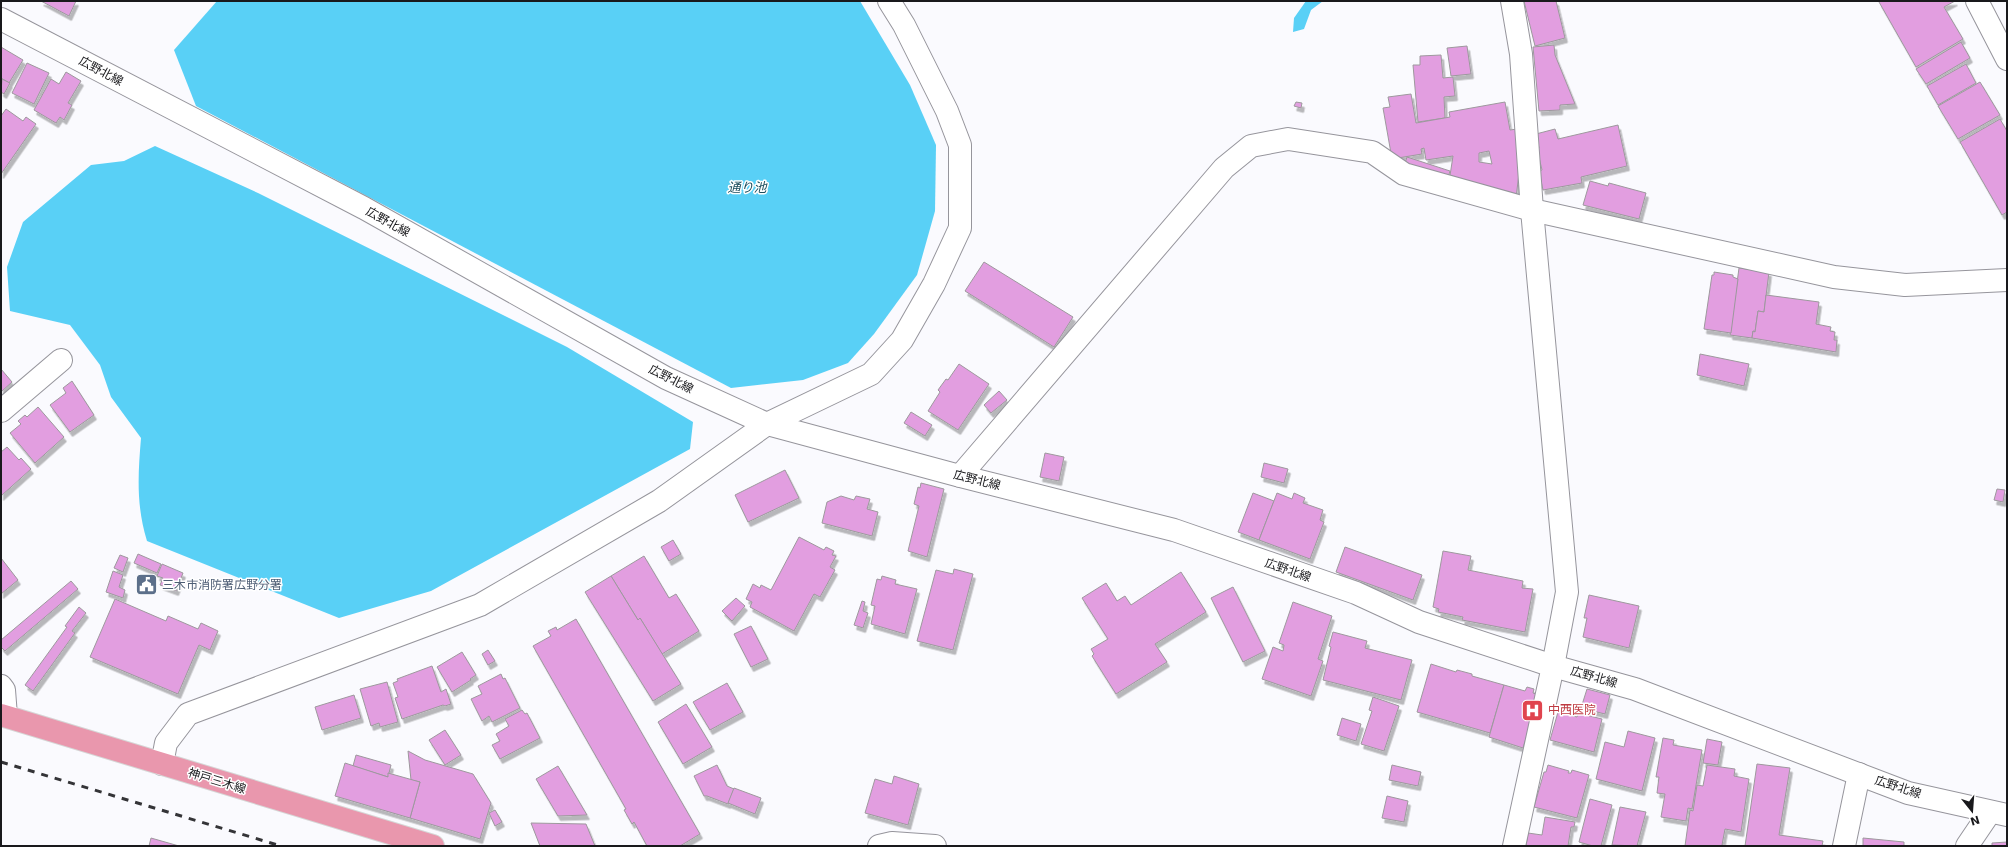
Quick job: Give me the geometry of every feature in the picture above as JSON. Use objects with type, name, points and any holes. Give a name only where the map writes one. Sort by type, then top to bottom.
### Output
[{"type":"main road","name":"神戸三木線","points":[[4,715],[433,846]]},
{"type":"street","points":[[162,764],[166,743],[188,714],[480,605],[659,501],[767,424],[871,374],[902,340],[934,284],[960,228],[960,145],[947,110],[904,25],[889,1]]},
{"type":"street","points":[[1512,1],[1521,54],[1532,210],[1567,592],[1553,666],[1514,846]]},
{"type":"street","points":[[1977,1],[2007,59]]},
{"type":"street","name":"広野北線","points":[[1,19],[364,208],[666,378],[767,424],[960,476],[1174,530],[1356,593],[1419,622],[1553,666],[1635,689],[1908,792],[1999,814]]},
{"type":"street","points":[[960,476],[1224,168],[1250,146],[1288,139],[1372,152],[1404,174],[1532,210],[1834,277],[1904,285],[2007,280]]},
{"type":"street","points":[[1,411],[61,360]]},
{"type":"street","points":[[1,686],[4,690],[4,715]]},
{"type":"street","points":[[1844,846],[1859,774]]},
{"type":"street","points":[[1967,846],[1999,814]]},
{"type":"street","points":[[879,846],[892,843],[935,846]]},
{"type":"water","name":"通り池","points":[[217,1],[860,1],[910,85],[936,145],[935,211],[917,275],[874,334],[848,363],[803,380],[731,388],[196,106],[174,50]]},
{"type":"water","points":[[1306,1],[1323,1],[1311,10],[1304,29],[1293,32],[1294,18]]},
{"type":"water","points":[[155,146],[258,193],[567,347],[693,422],[690,449],[431,591],[339,618],[147,541],[143,528],[139,502],[141,438],[111,397],[100,365],[70,325],[10,311],[7,267],[23,222],[91,165],[124,161]]},
{"type":"building","points":[[41,1],[76,1],[69,16]]},
{"type":"building","points":[[1524,1],[1556,1],[1565,38],[1535,46]]},
{"type":"building","points":[[1955,1],[1944,7],[1963,39],[1916,67],[1879,2]]},
{"type":"building","points":[[1961,42],[1970,58],[1926,84],[1916,69]]},
{"type":"building","points":[[1554,45],[1555,55],[1575,104],[1560,105],[1560,110],[1539,111],[1533,47]]},
{"type":"building","points":[[1467,46],[1471,74],[1451,76],[1447,48]]},
{"type":"building","points":[[1,47],[23,60],[9,83],[1,78]]},
{"type":"building","points":[[1441,55],[1443,78],[1453,77],[1455,96],[1444,97],[1445,118],[1418,122],[1413,65],[1420,65],[1420,56]]},
{"type":"building","points":[[27,63],[49,73],[34,104],[12,93]]},
{"type":"building","points":[[1966,64],[1976,83],[1938,105],[1927,86]]},
{"type":"building","points":[[66,72],[81,81],[68,103],[72,105],[64,120],[60,117],[56,123],[34,110],[51,79],[59,84]]},
{"type":"building","points":[[2,79],[10,83],[4,94],[1,92]]},
{"type":"building","points":[[1980,82],[2000,115],[1958,139],[1938,106]]},
{"type":"building","points":[[1411,94],[1416,123],[1450,117],[1449,112],[1505,102],[1510,130],[1517,129],[1520,165],[1516,198],[1449,182],[1453,156],[1426,160],[1424,148],[1421,149],[1422,154],[1392,159],[1383,108],[1390,107],[1388,97]],"holes":[[[1489,151],[1492,164],[1479,162],[1479,153]]]},
{"type":"building","points":[[1296,102],[1302,103],[1301,108],[1294,106]]},
{"type":"building","points":[[6,109],[23,121],[26,117],[36,124],[1,174],[1,116]]},
{"type":"building","points":[[2000,119],[2007,131],[2007,212],[2002,215],[1960,142]]},
{"type":"building","points":[[1618,125],[1627,166],[1581,177],[1582,183],[1543,190],[1539,171],[1542,170],[1537,149],[1539,148],[1536,134],[1555,129],[1558,139]]},
{"type":"building","points":[[1407,157],[1450,171],[1447,181],[1404,166]]},
{"type":"building","points":[[1590,181],[1608,186],[1609,183],[1646,193],[1639,219],[1583,205]]},
{"type":"building","points":[[984,262],[1073,317],[1054,347],[965,291]]},
{"type":"building","points":[[1739,268],[1769,272],[1764,312],[1758,311],[1755,332],[1753,331],[1752,338],[1730,335]]},
{"type":"building","points":[[1714,272],[1733,275],[1733,277],[1738,279],[1731,333],[1704,329],[1712,275],[1714,275]]},
{"type":"building","points":[[1766,295],[1819,302],[1816,324],[1831,327],[1830,331],[1835,332],[1834,340],[1837,340],[1836,352],[1752,338],[1753,331],[1755,332],[1758,311],[1764,312]]},
{"type":"building","points":[[1700,354],[1749,364],[1744,386],[1697,375]]},
{"type":"building","points":[[959,364],[989,384],[958,430],[928,411],[940,392],[938,390],[946,379],[948,380]]},
{"type":"building","points":[[1,369],[12,382],[1,392]]},
{"type":"building","points":[[72,381],[94,415],[70,432],[50,405],[66,393],[63,388]]},
{"type":"building","points":[[999,391],[1007,400],[991,413],[984,405]]},
{"type":"building","points":[[38,407],[64,437],[35,463],[10,433],[21,424],[18,421],[25,415],[27,417]]},
{"type":"building","points":[[911,412],[932,425],[925,436],[904,423]]},
{"type":"building","points":[[7,447],[19,460],[21,458],[31,469],[1,496],[1,452]]},
{"type":"building","points":[[1045,453],[1064,457],[1059,481],[1040,477]]},
{"type":"building","points":[[1264,463],[1288,469],[1284,483],[1261,477]]},
{"type":"building","points":[[785,470],[799,498],[748,522],[735,495]]},
{"type":"building","points":[[921,483],[944,489],[927,557],[908,551],[919,506],[914,504],[918,487],[920,488]]},
{"type":"building","points":[[1997,489],[2005,490],[2003,502],[1994,500]]},
{"type":"building","points":[[1253,493],[1274,501],[1259,540],[1238,532]]},
{"type":"building","points":[[1277,493],[1292,499],[1294,493],[1305,498],[1303,503],[1323,510],[1320,520],[1324,522],[1310,559],[1259,540]]},
{"type":"building","points":[[841,496],[854,500],[856,496],[870,499],[867,509],[878,512],[872,536],[822,523],[827,502]]},
{"type":"building","points":[[799,537],[824,550],[826,547],[834,551],[832,555],[836,556],[830,567],[835,570],[820,597],[814,594],[794,631],[750,607],[752,602],[746,599],[753,584],[760,588],[761,585],[771,590]]},
{"type":"building","points":[[673,540],[681,554],[669,561],[661,547]]},
{"type":"building","points":[[1345,547],[1422,575],[1413,600],[1336,572]]},
{"type":"building","points":[[1443,551],[1471,556],[1468,570],[1523,581],[1522,588],[1533,589],[1525,632],[1462,620],[1463,617],[1438,612],[1439,609],[1433,607]]},
{"type":"building","points":[[138,554],[161,564],[157,573],[134,563]]},
{"type":"building","points":[[120,555],[128,558],[123,572],[114,568]]},
{"type":"building","points":[[644,556],[669,598],[676,594],[699,631],[662,654],[640,618],[638,620],[611,576]]},
{"type":"building","points":[[1,558],[18,580],[1,594]]},
{"type":"building","points":[[162,564],[183,573],[176,591],[160,585],[163,578],[157,576]]},
{"type":"building","points":[[954,569],[973,574],[953,650],[917,641],[936,570],[953,574]]},
{"type":"building","points":[[113,571],[123,575],[119,587],[125,590],[123,598],[106,592]]},
{"type":"building","points":[[1181,572],[1206,612],[1155,644],[1167,662],[1116,694],[1092,656],[1094,654],[1091,649],[1108,639],[1082,598],[1106,583],[1117,601],[1125,596],[1131,605]]},
{"type":"building","points":[[611,576],[638,620],[640,618],[681,684],[653,701],[585,592]]},
{"type":"building","points":[[882,576],[896,580],[895,584],[917,589],[905,634],[871,624],[875,606],[871,605],[877,579],[881,580]]},
{"type":"building","points":[[71,581],[78,589],[5,651],[1,647],[1,640]]},
{"type":"building","points":[[1233,587],[1265,651],[1243,662],[1211,598]]},
{"type":"building","points":[[1589,595],[1639,606],[1629,648],[1583,637],[1587,618],[1584,618]]},
{"type":"building","points":[[736,598],[745,606],[732,621],[722,611]]},
{"type":"building","points":[[115,599],[166,621],[168,616],[198,629],[201,623],[218,631],[210,650],[199,645],[178,694],[90,657]]},
{"type":"building","points":[[862,601],[865,602],[863,611],[868,613],[863,628],[854,625]]},
{"type":"building","points":[[1293,602],[1332,616],[1318,659],[1323,661],[1311,696],[1262,679],[1273,647],[1283,651],[1284,645],[1279,643]]},
{"type":"building","points":[[79,607],[86,613],[72,631],[75,633],[33,691],[25,685],[67,627],[65,626]]},
{"type":"building","points":[[576,619],[700,834],[680,846],[647,846],[634,822],[632,824],[624,810],[626,809],[533,646],[551,636],[548,631],[556,627],[557,630]]},
{"type":"building","points":[[751,626],[768,659],[751,667],[734,634]]},
{"type":"building","points":[[1333,632],[1367,641],[1365,648],[1412,660],[1401,700],[1323,680]]},
{"type":"building","points":[[488,650],[495,661],[488,665],[482,654]]},
{"type":"building","points":[[462,652],[476,675],[452,692],[437,667]]},
{"type":"building","points":[[1431,664],[1456,672],[1457,670],[1472,674],[1472,676],[1504,685],[1490,733],[1417,712]]},
{"type":"building","points":[[432,666],[441,692],[446,689],[451,704],[445,706],[443,705],[402,719],[395,698],[398,697],[393,683],[398,681],[397,679]]},
{"type":"building","points":[[501,674],[503,679],[505,678],[520,708],[492,722],[489,716],[482,721],[471,699],[482,694],[478,686]]},
{"type":"building","points":[[387,682],[398,722],[380,727],[379,723],[371,726],[360,689]]},
{"type":"building","points":[[727,683],[743,712],[710,730],[693,702]]},
{"type":"building","points":[[1504,685],[1525,691],[1527,687],[1534,689],[1533,693],[1539,695],[1523,748],[1489,737]]},
{"type":"building","points":[[1587,689],[1610,695],[1605,714],[1581,708]]},
{"type":"building","points":[[354,695],[361,718],[322,730],[315,707]]},
{"type":"building","points":[[1373,697],[1399,706],[1384,751],[1361,744],[1372,711],[1369,710]]},
{"type":"building","points":[[686,704],[712,747],[683,764],[658,722]]},
{"type":"building","points":[[522,710],[525,714],[527,713],[540,738],[500,759],[492,745],[500,741],[496,734],[509,726],[505,719]]},
{"type":"building","points":[[1558,712],[1577,717],[1578,713],[1602,719],[1594,752],[1550,740]]},
{"type":"building","points":[[1342,718],[1361,724],[1356,741],[1337,735]]},
{"type":"building","points":[[445,730],[461,755],[445,765],[429,740]]},
{"type":"building","points":[[1628,731],[1655,738],[1642,791],[1596,779],[1605,742],[1624,747]]},
{"type":"building","points":[[1663,738],[1674,740],[1673,745],[1702,750],[1692,809],[1688,808],[1686,821],[1661,817],[1665,794],[1657,793],[1659,777],[1656,777]]},
{"type":"building","points":[[1707,739],[1722,742],[1718,765],[1703,763]]},
{"type":"building","points":[[408,751],[425,760],[473,774],[491,803],[480,839],[410,818],[420,782],[411,780]]},
{"type":"building","points":[[356,755],[391,765],[388,777],[353,766]]},
{"type":"building","points":[[345,763],[388,777],[388,773],[420,782],[410,818],[335,796]]},
{"type":"building","points":[[1757,764],[1790,768],[1779,835],[1823,841],[1822,846],[1745,846]]},
{"type":"building","points":[[717,765],[727,786],[734,789],[728,804],[704,796],[694,776]]},
{"type":"building","points":[[1392,765],[1421,772],[1418,786],[1389,780]]},
{"type":"building","points":[[1548,765],[1569,771],[1568,773],[1571,773],[1572,770],[1589,775],[1577,818],[1534,807],[1544,772],[1546,772]]},
{"type":"building","points":[[1707,765],[1735,769],[1734,776],[1749,779],[1741,832],[1725,829],[1722,845],[1728,846],[1685,846],[1690,810],[1693,811],[1697,785],[1703,786]]},
{"type":"building","points":[[558,766],[587,815],[558,816],[536,779]]},
{"type":"building","points":[[894,776],[919,784],[908,825],[865,813],[875,779],[892,784]]},
{"type":"building","points":[[734,788],[761,798],[755,814],[728,803]]},
{"type":"building","points":[[1387,796],[1408,801],[1404,822],[1382,818]]},
{"type":"building","points":[[1590,799],[1612,805],[1601,846],[1593,846],[1579,842]]},
{"type":"building","points":[[1620,807],[1646,812],[1637,846],[1612,845]]},
{"type":"building","points":[[495,810],[502,822],[495,826],[489,813]]},
{"type":"building","points":[[1545,817],[1575,822],[1574,827],[1571,827],[1568,846],[1526,846],[1528,833],[1542,835]]},
{"type":"building","points":[[531,823],[586,824],[595,846],[540,846]]},
{"type":"building","points":[[151,838],[179,846],[149,846]]},
{"type":"building","points":[[1863,838],[1904,842],[1904,846],[1863,846]]},
{"type":"building","points":[[2007,842],[2007,846],[1992,846],[1992,843]]},
{"type":"railway","points":[[1,762],[281,846]]},
{"type":"place","name":"三木市消防署広野分署","points":[[146,585]]},
{"type":"place","name":"中西医院","points":[[1533,710]]}]
